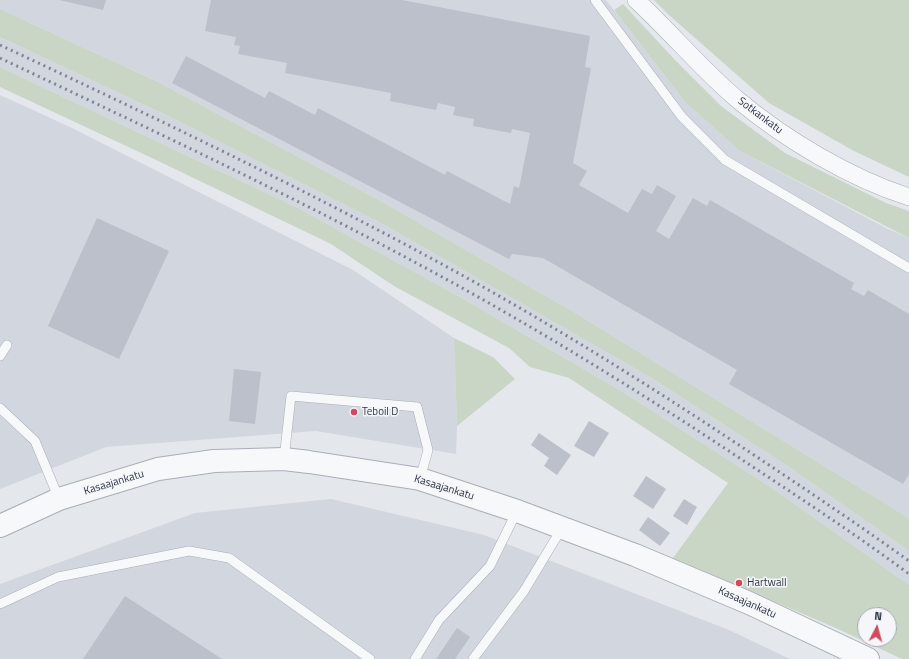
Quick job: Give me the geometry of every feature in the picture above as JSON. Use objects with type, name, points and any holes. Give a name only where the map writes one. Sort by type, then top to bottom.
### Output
[{"type":"street","name":"Sotkankatu","points":[[636,0],[738,100],[791,139],[838,167],[909,197]]},
{"type":"street","name":"Kasaajankatu","points":[[0,526],[59,500],[158,469],[214,462],[284,459],[420,479],[517,511],[635,554],[749,603],[868,659]]},
{"type":"lane","points":[[595,0],[682,117],[724,160],[909,268]]},
{"type":"lane","points":[[0,356],[7,345]]},
{"type":"lane","points":[[284,459],[290,396],[417,407],[428,450],[420,479]]},
{"type":"lane","points":[[0,408],[35,441],[59,500]]},
{"type":"lane","points":[[415,659],[439,620],[490,566],[517,511]]},
{"type":"lane","points":[[473,659],[524,591],[562,528]]},
{"type":"lane","points":[[0,604],[58,577],[189,551],[229,558],[370,659]]},
{"type":"shaded area","points":[[0,0],[606,0],[685,102],[740,151],[888,229],[909,238],[909,518],[572,311],[379,200],[158,82],[0,9]]},
{"type":"shaded area","points":[[0,37],[170,117],[381,223],[655,380],[789,467],[909,551],[909,585],[775,490],[623,392],[460,297],[298,208],[0,67]]},
{"type":"shaded area","points":[[0,95],[70,127],[353,270],[454,338],[457,426],[456,454],[316,431],[106,447],[0,489]]},
{"type":"shaded area","points":[[331,499],[484,535],[729,630],[790,659],[0,659],[0,584],[195,513]]},
{"type":"green space","points":[[654,0],[909,0],[909,177],[854,151],[769,103],[670,16]]},
{"type":"green space","points":[[623,4],[675,60],[721,106],[785,153],[886,203],[909,211],[909,238],[740,151],[685,102],[614,10]]},
{"type":"green space","points":[[0,9],[158,82],[379,200],[572,311],[909,518],[909,551],[789,467],[655,380],[381,223],[170,117],[0,37]]},
{"type":"green space","points":[[0,67],[298,208],[460,297],[623,392],[775,490],[909,585],[909,659],[902,659],[876,647],[897,647],[897,607],[857,607],[857,638],[673,558],[728,483],[569,378],[530,367],[509,348],[394,286],[331,244],[0,87]]},
{"type":"green space","points":[[454,338],[493,357],[515,379],[457,426]]},
{"type":"building","points":[[59,0],[106,0],[103,10]]},
{"type":"building","points":[[211,0],[402,0],[590,36],[585,67],[591,68],[573,163],[587,171],[579,185],[628,213],[642,189],[652,194],[657,185],[676,196],[656,231],[669,239],[693,198],[707,206],[710,200],[854,283],[851,289],[864,296],[868,290],[909,314],[909,474],[903,484],[729,384],[737,370],[543,258],[512,254],[509,259],[172,83],[186,56],[265,98],[269,91],[315,115],[318,108],[445,175],[447,171],[510,204],[514,186],[519,188],[530,133],[512,129],[511,133],[473,126],[474,119],[453,115],[455,107],[438,103],[436,110],[390,101],[391,93],[285,73],[287,63],[238,54],[240,46],[234,45],[236,37],[205,31]]},
{"type":"building","points":[[97,218],[169,251],[119,359],[48,326]]},
{"type":"building","points":[[234,369],[261,372],[255,424],[229,421]]},
{"type":"building","points":[[589,421],[609,433],[594,457],[574,446]]},
{"type":"building","points":[[539,433],[571,455],[557,475],[544,466],[549,458],[531,445]]},
{"type":"building","points":[[646,476],[666,489],[653,509],[633,496]]},
{"type":"building","points":[[684,499],[697,507],[687,525],[673,516]]},
{"type":"building","points":[[648,517],[670,533],[660,546],[639,530]]},
{"type":"building","points":[[125,596],[222,659],[83,659]]},
{"type":"building","points":[[457,628],[470,637],[455,659],[436,659]]},
{"type":"railway","points":[[0,45],[267,173],[373,227],[468,278],[552,327],[676,404],[814,495],[909,561]]},
{"type":"railway","points":[[0,58],[212,159],[316,211],[463,288],[589,362],[712,440],[832,519],[909,574]]},
{"type":"place","name":"Teboil D","points":[[354,412]]},
{"type":"place","name":"Hartwall","points":[[739,583]]}]
